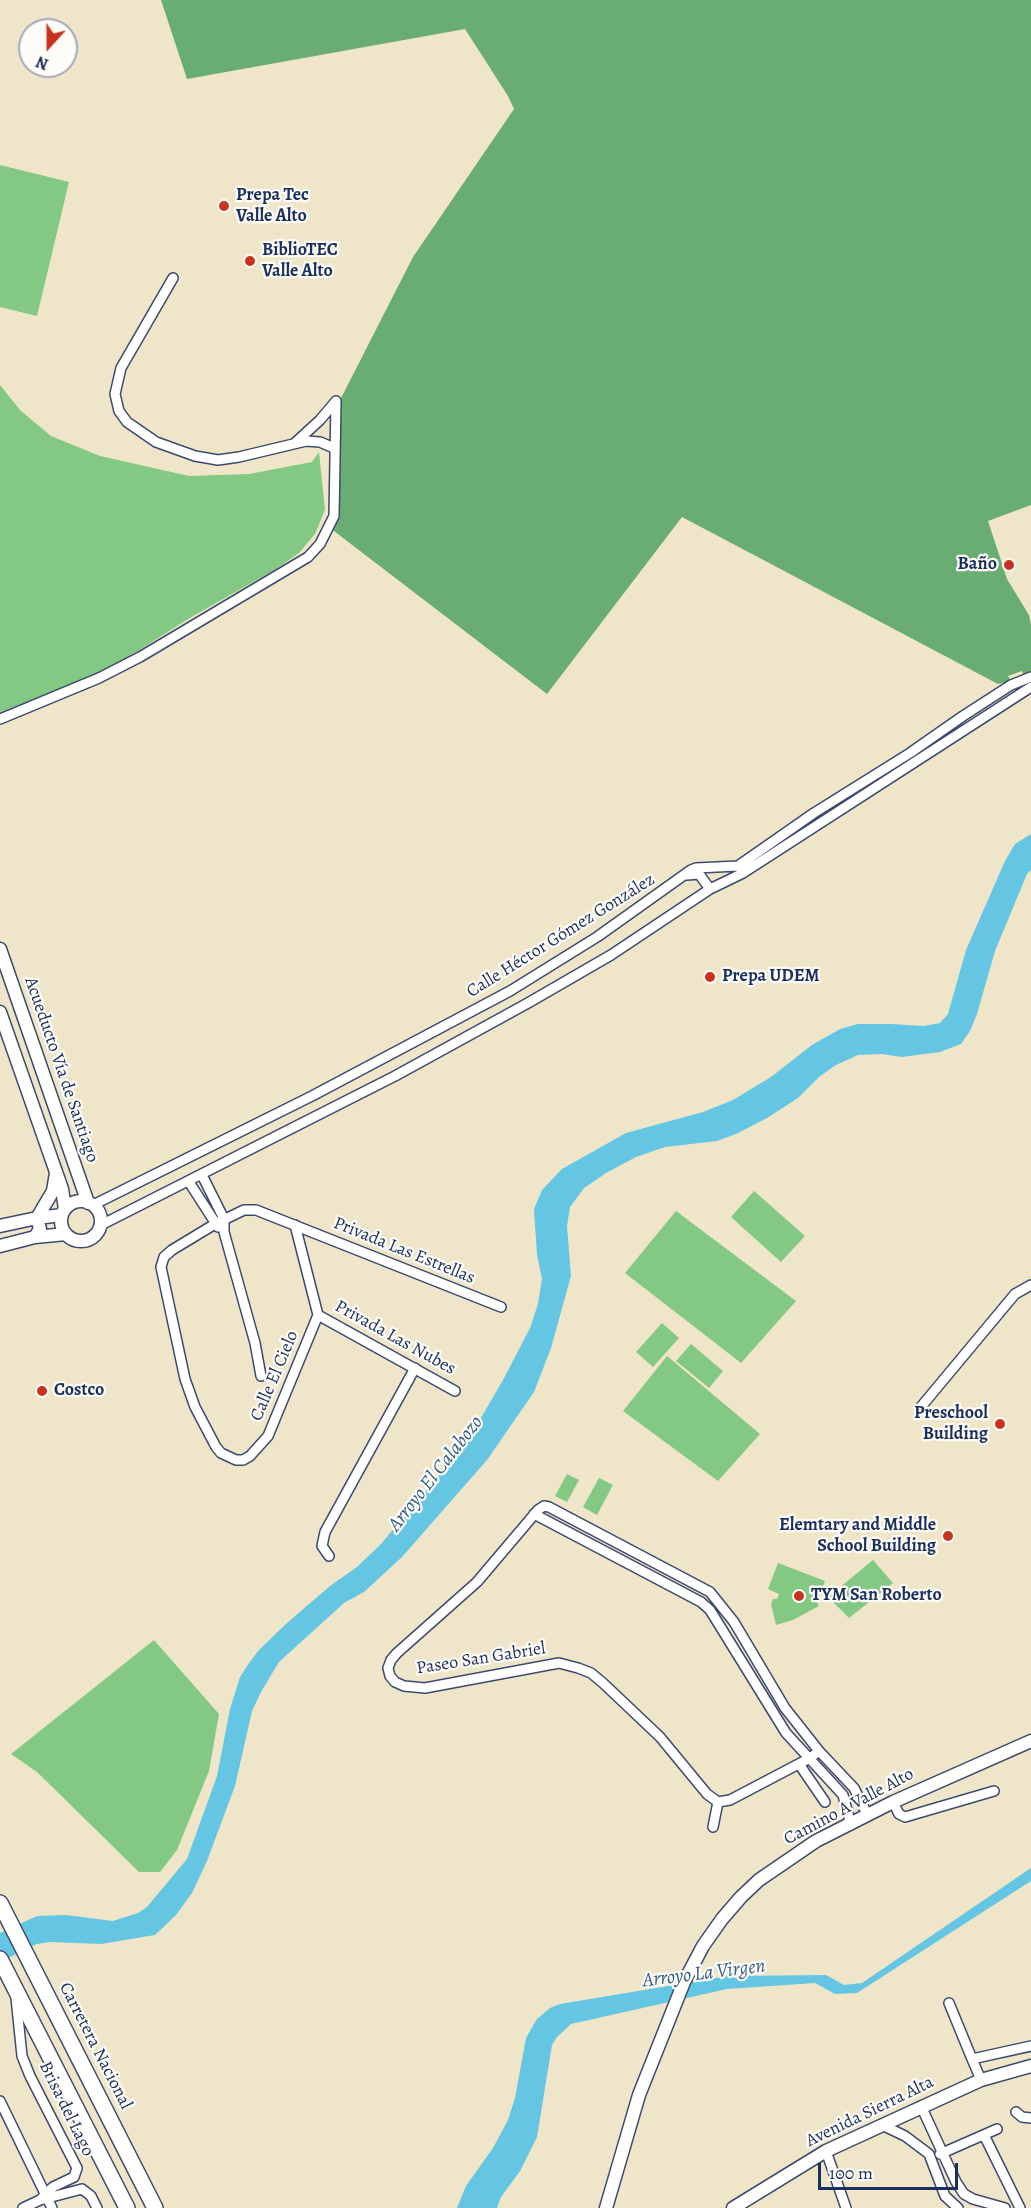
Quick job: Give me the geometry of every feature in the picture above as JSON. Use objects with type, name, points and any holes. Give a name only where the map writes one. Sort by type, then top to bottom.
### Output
[{"type":"highway","name":"Carretera Nacional","points":[[1,1906],[155,2208]]},
{"type":"highway","points":[[7,1973],[127,2208]]},
{"type":"street","points":[[173,278],[122,368],[115,394],[117,404],[127,422],[156,442],[195,456],[218,460],[294,444],[320,442],[334,448]]},
{"type":"street","points":[[0,719],[99,678],[140,657],[308,557],[320,544],[334,516],[336,401],[320,420],[294,444]]},
{"type":"street","name":"Calle Héctor Gómez González","points":[[90,1204],[312,1096],[510,991],[597,936],[696,868],[741,869],[813,813],[910,753],[1011,684],[1031,677]]},
{"type":"street","name":"Calle Héctor Gómez González","points":[[101,1225],[395,1076],[611,955],[741,869],[1031,687]]},
{"type":"street","points":[[963,716],[970,726]]},
{"type":"street","points":[[683,877],[699,874],[710,889]]},
{"type":"street","name":"Acueducto Vía de Santiago","points":[[0,949],[90,1204]]},
{"type":"street","name":"Acueducto Vía de Santiago","points":[[0,1012],[62,1189],[64,1212]]},
{"type":"street","points":[[312,1096],[322,1111]]},
{"type":"street","points":[[35,1237],[40,1228],[37,1218],[53,1191],[56,1171]]},
{"type":"street","points":[[202,1175],[224,1219],[224,1232],[255,1343],[261,1376]]},
{"type":"street","points":[[189,1182],[215,1224],[224,1232]]},
{"type":"street","points":[[204,1207],[214,1201]]},
{"type":"street","points":[[0,1226],[64,1212],[75,1202],[90,1204],[101,1218],[101,1225],[96,1235],[84,1241],[78,1241],[66,1234],[63,1228],[64,1212]]},
{"type":"street","name":"Calle El Cielo","points":[[250,1209],[295,1225],[318,1315],[268,1436],[255,1452],[243,1460],[236,1460],[221,1453],[195,1407],[185,1379],[161,1268],[164,1257],[172,1250],[215,1224],[250,1209]]},
{"type":"street","name":"Privada Las Estrellas","points":[[295,1225],[501,1307]]},
{"type":"street","points":[[0,1246],[35,1237],[66,1234]]},
{"type":"street","points":[[920,1408],[1015,1294],[1031,1285]]},
{"type":"street","name":"Privada Las Nubes","points":[[318,1315],[455,1391]]},
{"type":"street","points":[[329,1556],[322,1546],[326,1532],[415,1368]]},
{"type":"street","points":[[851,1825],[843,1795],[786,1733],[710,1610],[701,1602],[534,1514],[544,1506],[549,1507],[710,1592],[734,1622],[785,1708],[819,1751],[854,1788],[868,1816]]},
{"type":"street","name":"Paseo San Gabriel","points":[[534,1514],[477,1582],[391,1660],[388,1668],[390,1676],[395,1682],[404,1686],[425,1688],[559,1664],[578,1668],[591,1673],[612,1691],[660,1737],[707,1794],[718,1802]]},
{"type":"street","points":[[625,1562],[631,1551]]},
{"type":"street","points":[[701,1602],[710,1592]]},
{"type":"street","points":[[756,1683],[767,1677]]},
{"type":"street","name":"Camino A Valle Alto","points":[[606,2208],[639,2095],[684,1982],[703,1946],[741,1897],[759,1880],[800,1850],[893,1802],[1031,1741]]},
{"type":"street","points":[[713,1827],[718,1802],[730,1800],[819,1751]]},
{"type":"street","points":[[799,1764],[825,1802]]},
{"type":"street","points":[[843,1795],[854,1788]]},
{"type":"street","points":[[893,1802],[899,1814],[905,1817],[994,1791]]},
{"type":"street","name":"Brisa del Lago","points":[[7,1973],[22,2056],[77,2168],[74,2177],[47,2200]]},
{"type":"street","points":[[949,2003],[981,2080]]},
{"type":"street","points":[[972,2059],[1031,2046]]},
{"type":"street","name":"Avenida Sierra Alta","points":[[733,2208],[826,2151],[981,2080],[1031,2066]]},
{"type":"street","points":[[0,2101],[47,2200]]},
{"type":"street","points":[[921,2106],[959,2189],[972,2204],[1005,2208]]},
{"type":"street","points":[[882,2125],[926,2150],[932,2158],[945,2196],[958,2208]]},
{"type":"street","points":[[932,2158],[997,2129]]},
{"type":"street","points":[[984,2135],[1020,2208]]},
{"type":"street","points":[[826,2151],[846,2208]]},
{"type":"street","points":[[77,2168],[97,2208]]},
{"type":"street","points":[[23,2208],[76,2189],[87,2191]]},
{"type":"green space","points":[[161,0],[1031,0],[1031,505],[988,521],[1007,579],[1029,615],[1031,674],[1024,677],[1022,671],[1008,676],[1011,681],[998,684],[682,517],[547,694],[330,528],[336,408],[413,257],[514,109],[465,29],[187,79]]},
{"type":"green space","points":[[0,165],[69,182],[37,316],[0,307]]},
{"type":"green space","points":[[0,385],[20,410],[51,436],[100,456],[189,476],[249,474],[312,462],[319,452],[325,510],[315,534],[299,553],[276,569],[188,619],[108,670],[0,712]]},
{"type":"green space","points":[[961,721],[964,725],[758,856],[758,854]]},
{"type":"green space","points":[[754,1191],[805,1236],[781,1262],[731,1217]]},
{"type":"green space","points":[[676,1211],[796,1301],[741,1363],[625,1273]]},
{"type":"green space","points":[[662,1323],[679,1338],[653,1367],[636,1352]]},
{"type":"green space","points":[[691,1344],[723,1371],[709,1388],[676,1361]]},
{"type":"green space","points":[[667,1356],[760,1434],[718,1481],[623,1411]]},
{"type":"green space","points":[[567,1474],[579,1480],[567,1502],[555,1496]]},
{"type":"green space","points":[[599,1478],[613,1485],[597,1515],[583,1507]]},
{"type":"green space","points":[[873,1560],[893,1583],[849,1618],[828,1597]]},
{"type":"green space","name":"TYM San Roberto","points":[[778,1563],[825,1581],[817,1602],[819,1606],[793,1620],[776,1625],[771,1604],[779,1594],[768,1589]]},
{"type":"green space","points":[[154,1640],[219,1714],[209,1771],[177,1850],[160,1872],[139,1872],[37,1772],[11,1754]]},
{"type":"water","points":[[1031,834],[1031,870],[1027,874],[995,951],[977,1014],[970,1031],[961,1044],[940,1052],[902,1057],[882,1054],[858,1055],[836,1065],[819,1077],[798,1098],[736,1134],[717,1141],[665,1147],[636,1157],[584,1188],[570,1207],[567,1226],[571,1276],[551,1348],[534,1392],[487,1460],[402,1557],[364,1592],[344,1603],[279,1662],[252,1711],[235,1786],[207,1861],[192,1893],[176,1915],[155,1935],[101,1944],[50,1942],[37,1944],[0,1962],[0,1933],[37,1916],[66,1915],[113,1921],[138,1913],[147,1907],[187,1859],[217,1776],[230,1709],[240,1677],[247,1666],[258,1651],[287,1623],[330,1586],[357,1567],[381,1544],[468,1440],[503,1380],[530,1328],[538,1304],[542,1279],[537,1255],[534,1209],[542,1190],[562,1169],[626,1133],[703,1112],[733,1100],[771,1077],[812,1045],[840,1029],[858,1024],[924,1026],[940,1023],[948,1014],[966,950],[1005,861],[1015,844]]},
{"type":"water","points":[[1031,1868],[1031,1881],[857,1993],[835,1994],[815,1983],[727,1989],[571,2024],[552,2045],[537,2137],[520,2171],[501,2197],[497,2208],[457,2208],[466,2186],[493,2148],[508,2120],[515,2098],[526,2038],[537,2019],[550,2008],[560,2004],[728,1976],[826,1975],[844,1985],[862,1983]]},
{"type":"place","name":"Prepa Tec Valle Alto","points":[[224,206]]},
{"type":"place","name":"BiblioTEC Valle Alto","points":[[250,261]]},
{"type":"place","name":"Baño","points":[[1009,565]]},
{"type":"place","name":"Prepa UDEM","points":[[710,977]]},
{"type":"place","name":"Costco","points":[[42,1391]]},
{"type":"place","name":"Preschool Building","points":[[1000,1424]]},
{"type":"place","name":"Elemtary and Middle School Building","points":[[948,1536]]},
{"type":"place","name":"TYM San Roberto","points":[[799,1596]]},
{"type":"water label","name":"Arroyo El Calabozo","points":[[436,1474]]},
{"type":"water label","name":"Arroyo La Virgen","points":[[704,1974]]}]
